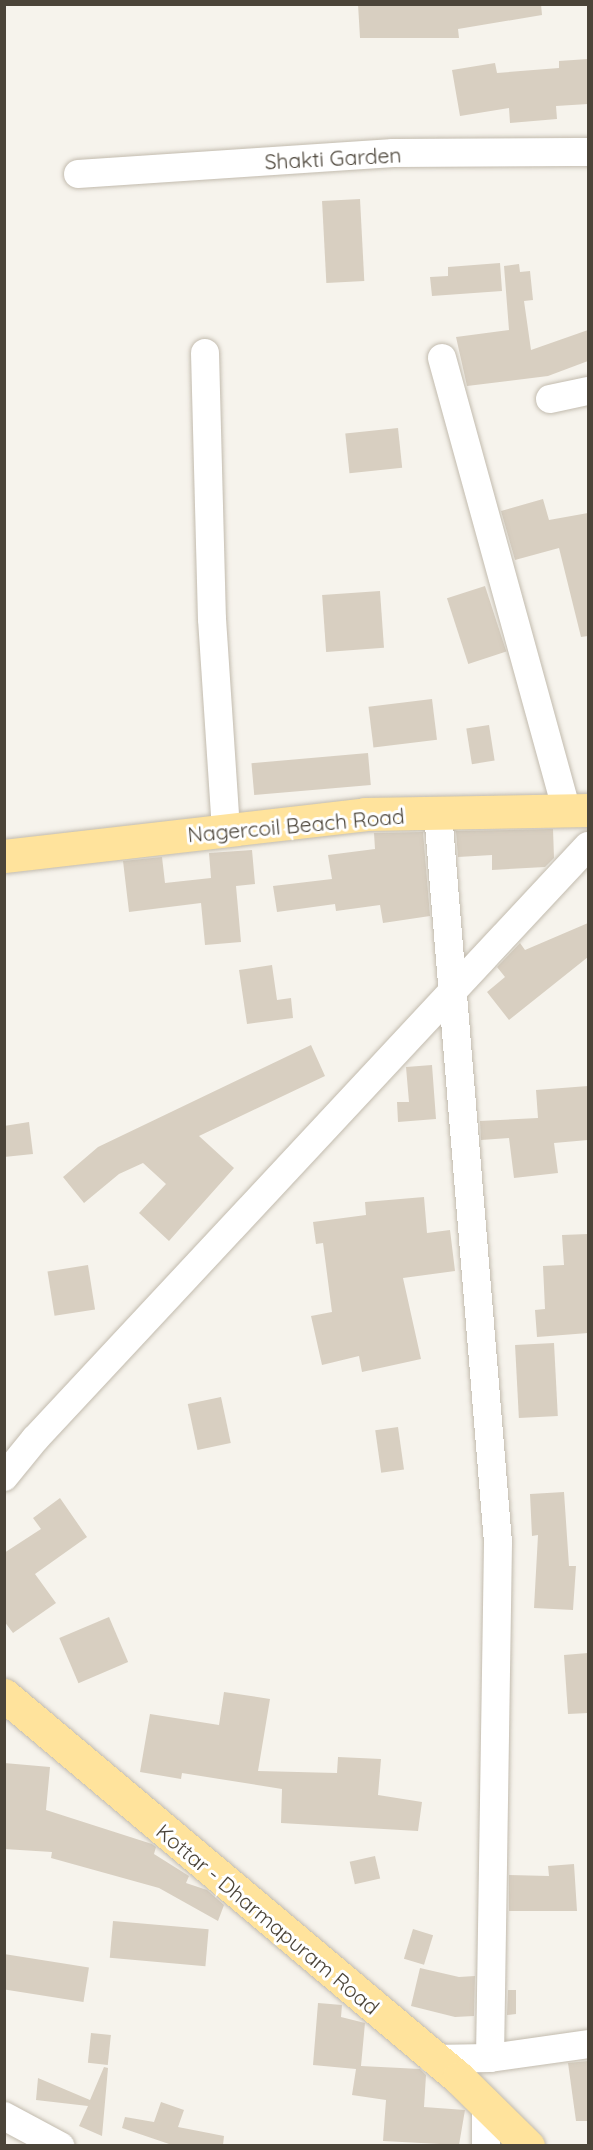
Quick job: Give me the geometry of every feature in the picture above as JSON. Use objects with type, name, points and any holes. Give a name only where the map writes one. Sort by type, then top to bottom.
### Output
[{"type":"main road","name":"Nagercoil Beach Road","points":[[4,855],[365,814],[578,811]]},
{"type":"main road","name":"Kottar - Dharmapuram Road","points":[[4,1695],[432,2059],[486,2102],[528,2145]]},
{"type":"street","name":"Shakti Garden","points":[[78,174],[393,153],[588,152]]},
{"type":"street","points":[[205,353],[212,620],[226,831]]},
{"type":"street","points":[[442,358],[578,811]]},
{"type":"street","points":[[550,399],[588,391]]},
{"type":"street","points":[[438,813],[498,1543],[490,2058]]},
{"type":"street","points":[[4,1478],[35,1439],[588,846]]},
{"type":"street","points":[[432,2059],[490,2058],[588,2044]]},
{"type":"street","points":[[486,2102],[486,2145]]},
{"type":"street","points":[[4,2116],[60,2145]]},
{"type":"building","points":[[358,4],[541,4],[542,15],[458,29],[459,38],[360,38]]},
{"type":"building","points":[[588,59],[588,104],[556,106],[557,119],[510,123],[509,108],[460,116],[452,70],[495,63],[497,73],[559,68],[559,61]]},
{"type":"building","points":[[360,199],[364,281],[326,283],[322,201]]},
{"type":"building","points":[[500,263],[502,291],[432,296],[430,277],[448,276],[448,267]]},
{"type":"building","points":[[519,264],[520,272],[530,271],[533,300],[524,301],[531,350],[588,330],[588,361],[548,376],[467,386],[456,337],[509,330],[504,266]]},
{"type":"building","points":[[398,428],[402,468],[349,473],[345,434]]},
{"type":"building","points":[[543,499],[549,520],[588,513],[588,636],[581,637],[559,548],[515,560],[501,511]]},
{"type":"building","points":[[485,586],[506,652],[468,664],[447,598]]},
{"type":"building","points":[[380,591],[384,648],[326,652],[322,595]]},
{"type":"building","points":[[432,699],[437,740],[373,747],[368,707]]},
{"type":"building","points":[[489,725],[495,761],[472,764],[466,729]]},
{"type":"building","points":[[368,753],[371,785],[254,795],[251,763]]},
{"type":"building","points":[[553,829],[554,858],[545,867],[492,870],[492,855],[458,857],[456,831]]},
{"type":"building","points":[[423,832],[430,916],[383,923],[380,905],[336,911],[335,904],[277,912],[273,886],[332,879],[328,855],[375,849],[374,833]]},
{"type":"building","points":[[252,850],[255,884],[236,886],[241,942],[205,945],[201,903],[129,912],[123,861],[162,857],[165,883],[211,878],[209,853]]},
{"type":"building","points":[[588,923],[588,957],[509,1020],[487,992],[505,977],[497,967],[520,943],[525,950]]},
{"type":"building","points":[[272,965],[277,1000],[291,998],[293,1018],[247,1024],[239,970]]},
{"type":"building","points":[[311,1045],[325,1076],[199,1136],[234,1168],[169,1241],[139,1213],[166,1184],[143,1163],[119,1174],[84,1203],[63,1177],[98,1147]]},
{"type":"building","points":[[432,1065],[436,1119],[398,1122],[397,1102],[409,1102],[406,1067]]},
{"type":"building","points":[[588,1086],[588,1140],[554,1143],[558,1173],[514,1178],[509,1138],[481,1140],[480,1121],[538,1118],[536,1090]]},
{"type":"building","points":[[29,1122],[33,1154],[4,1157],[4,1126]]},
{"type":"building","points":[[424,1197],[427,1233],[450,1230],[455,1271],[403,1278],[421,1359],[362,1372],[359,1356],[322,1365],[311,1316],[332,1312],[323,1243],[316,1244],[313,1222],[366,1215],[365,1202]]},
{"type":"building","points":[[588,1234],[588,1333],[537,1337],[535,1310],[545,1309],[543,1266],[564,1265],[562,1235]]},
{"type":"building","points":[[88,1265],[95,1309],[55,1316],[48,1271]]},
{"type":"building","points":[[554,1343],[558,1416],[519,1418],[515,1345]]},
{"type":"building","points":[[221,1397],[231,1443],[198,1450],[188,1404]]},
{"type":"building","points":[[398,1427],[404,1470],[381,1473],[375,1430]]},
{"type":"building","points":[[564,1492],[569,1566],[576,1566],[573,1610],[534,1608],[538,1535],[532,1536],[530,1494]]},
{"type":"building","points":[[60,1498],[87,1537],[35,1574],[56,1603],[13,1633],[4,1621],[4,1553],[41,1529],[33,1518]]},
{"type":"building","points":[[109,1617],[128,1662],[78,1683],[59,1638]]},
{"type":"building","points":[[588,1653],[588,1713],[568,1714],[564,1655]]},
{"type":"building","points":[[224,1692],[270,1699],[258,1771],[337,1773],[338,1757],[381,1759],[378,1795],[422,1802],[418,1831],[281,1823],[282,1789],[182,1773],[181,1779],[140,1772],[150,1714],[219,1725]]},
{"type":"building","points":[[4,1763],[50,1767],[46,1810],[152,1844],[156,1847],[154,1854],[189,1876],[186,1883],[207,1890],[224,1905],[218,1921],[159,1888],[51,1858],[52,1852],[4,1849]]},
{"type":"building","points":[[375,1856],[380,1878],[355,1884],[350,1862]]},
{"type":"building","points":[[574,1864],[577,1911],[509,1911],[509,1875],[549,1876],[548,1866]]},
{"type":"building","points":[[113,1921],[209,1929],[205,1966],[110,1958]]},
{"type":"building","points":[[413,1929],[433,1935],[424,1965],[404,1959]]},
{"type":"building","points":[[4,1954],[89,1967],[83,2002],[4,1989]]},
{"type":"building","points":[[420,1968],[459,1977],[475,1976],[474,2016],[455,2017],[411,2006]]},
{"type":"building","points":[[508,1990],[516,1990],[516,2014],[507,2015]]},
{"type":"building","points":[[318,2003],[342,2005],[341,2017],[365,2023],[361,2066],[420,2069],[426,2075],[424,2107],[465,2110],[459,2145],[383,2141],[386,2100],[352,2095],[356,2069],[313,2065]]},
{"type":"building","points":[[91,2033],[111,2035],[108,2065],[88,2063]]},
{"type":"building","points":[[588,2061],[588,2121],[576,2121],[568,2063]]},
{"type":"building","points":[[104,2067],[108,2068],[102,2136],[79,2126],[88,2106],[36,2100],[38,2078],[90,2100]]},
{"type":"building","points":[[161,2102],[184,2110],[178,2127],[224,2136],[223,2145],[172,2145],[122,2128],[125,2117],[154,2122]]}]
